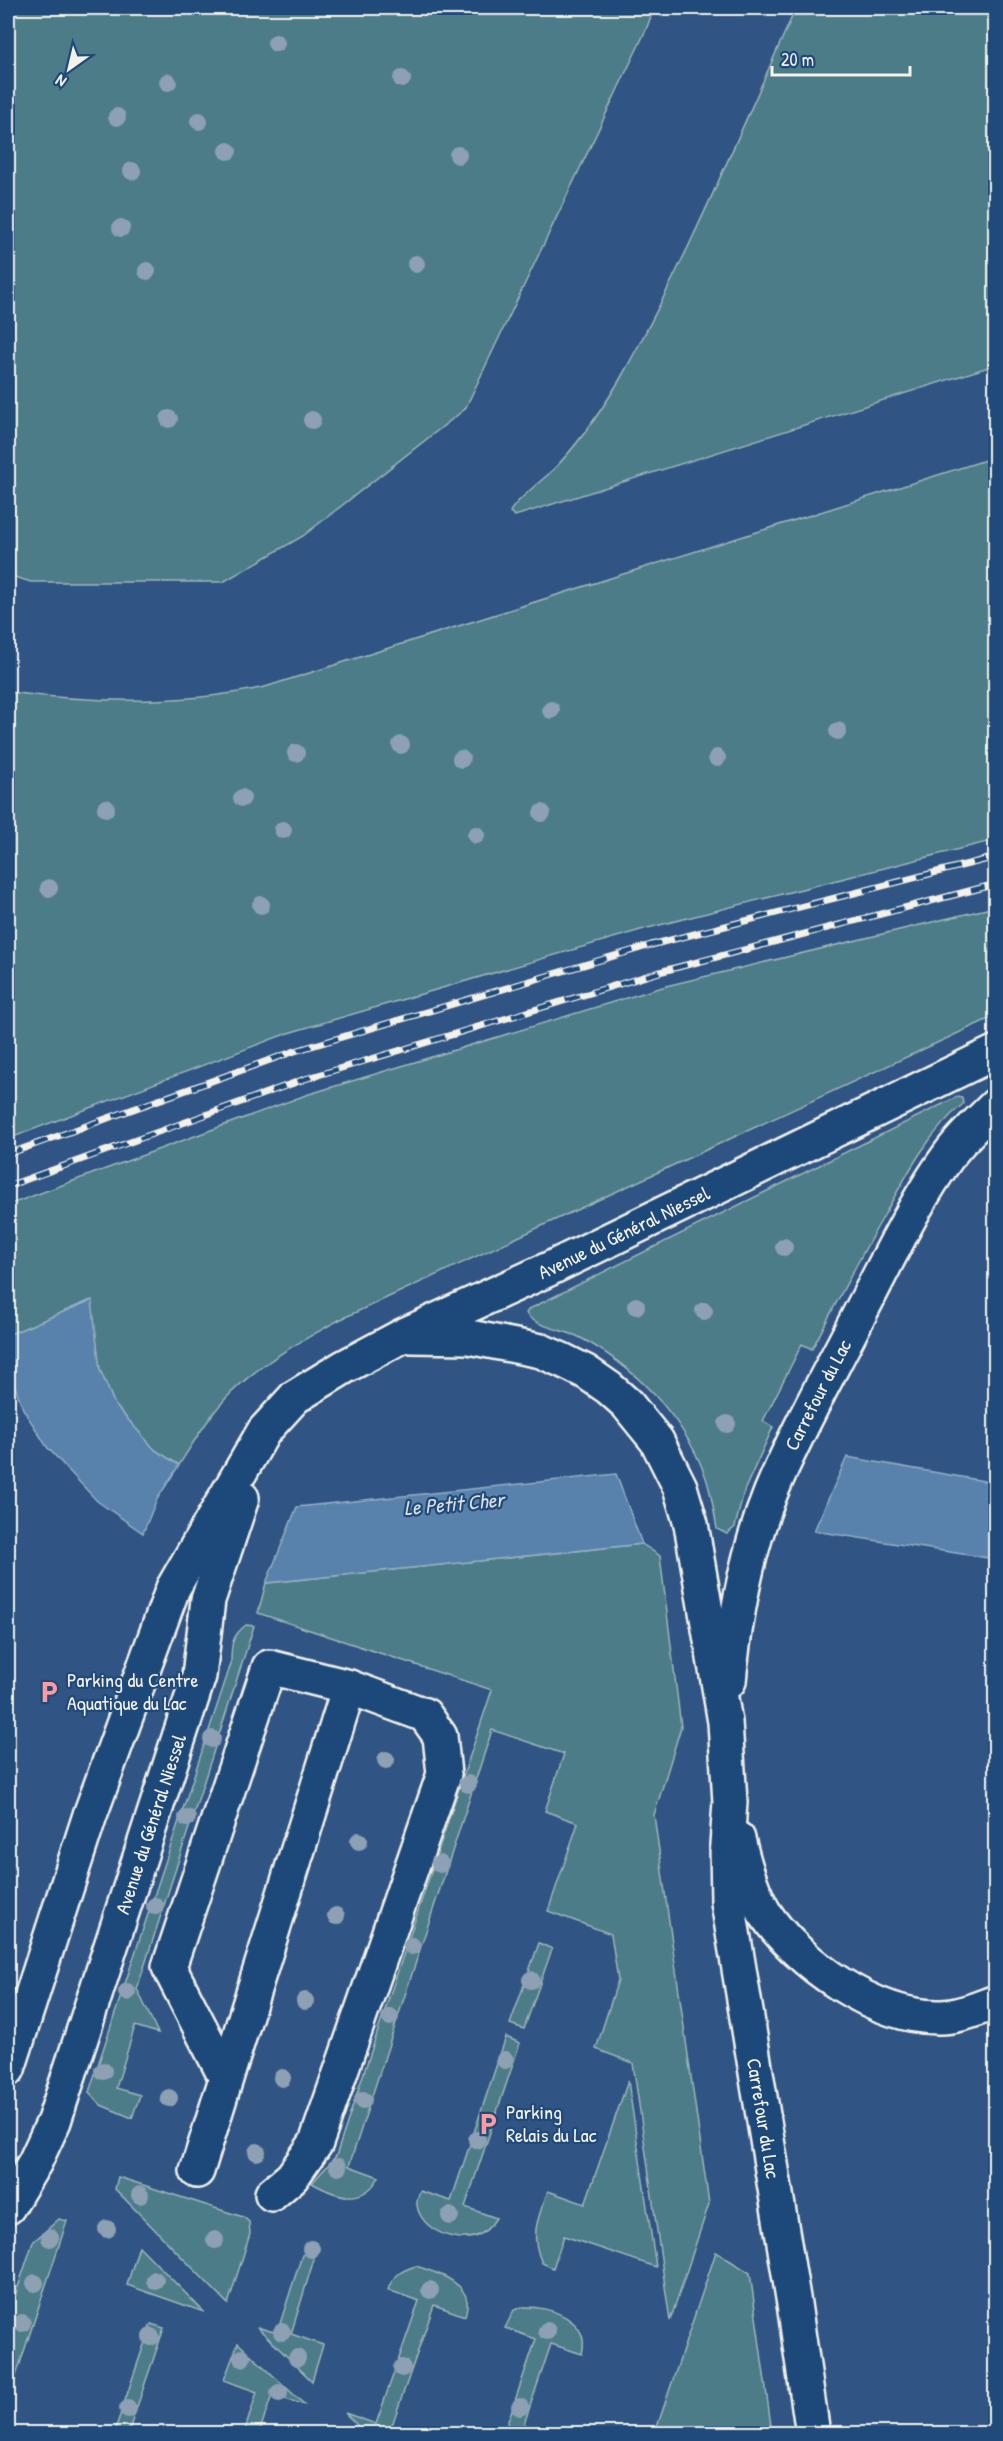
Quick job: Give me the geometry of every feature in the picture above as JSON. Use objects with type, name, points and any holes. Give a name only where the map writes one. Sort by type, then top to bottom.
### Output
[{"type":"street","name":"Avenue du Général Niessel","points":[[8,2069],[90,1815],[173,1588],[264,1431],[295,1396],[404,1335],[549,1269],[996,1052]]},
{"type":"street","name":"Carrefour du Lac","points":[[725,1722],[732,1644],[740,1599],[771,1493],[816,1399],[930,1183],[950,1153],[996,1106]]},
{"type":"street","name":"Carrefour du Lac","points":[[404,1335],[469,1337],[541,1351],[586,1372],[627,1404],[642,1421],[657,1440],[680,1487],[691,1524],[725,1722],[730,1802],[727,1845],[728,1902],[813,2433]]},
{"type":"street","name":"Avenue du Général Niessel","points":[[8,2207],[35,2162],[54,2121],[199,1676],[208,1600],[264,1431]]},
{"type":"street","points":[[226,2078],[169,1967],[269,1667],[349,1687],[425,1715],[440,1736],[444,1774],[316,2143],[292,2177],[272,2194]]},
{"type":"street","points":[[197,2171],[349,1687]]},
{"type":"street","name":"Carrefour du Lac","points":[[730,1802],[752,1887],[764,1911],[800,1953],[831,1978],[869,1999],[903,2012],[940,2018],[996,2002]]},
{"type":"green space","points":[[8,8],[654,8],[646,30],[465,409],[303,536],[223,582],[31,582],[8,575]]},
{"type":"green space","points":[[796,8],[995,8],[995,365],[515,516],[510,512],[512,508],[551,472],[596,417],[644,336],[690,243]]},
{"type":"green space","points":[[995,457],[995,840],[644,929],[288,1033],[8,1139],[8,692],[72,698],[137,700],[201,697],[265,687]]},
{"type":"green space","points":[[995,907],[995,1016],[339,1320],[282,1353],[243,1382],[216,1410],[179,1465],[155,1450],[115,1405],[100,1370],[91,1300],[8,1335],[8,1205],[306,1095],[666,986]]},
{"type":"green space","points":[[957,1097],[962,1098],[963,1104],[929,1140],[911,1169],[857,1263],[812,1349],[802,1344],[763,1421],[773,1427],[744,1491],[735,1527],[727,1534],[717,1529],[705,1475],[696,1453],[670,1413],[619,1362],[579,1337],[535,1321],[526,1313],[529,1309]]},
{"type":"green space","points":[[642,1544],[660,1556],[681,1727],[654,1815],[709,2204],[670,2321],[633,2063],[596,2049],[618,1980],[611,1934],[548,1911],[578,1823],[545,1811],[564,1754],[492,1730],[349,2166],[379,2177],[365,2192],[349,2196],[331,2192],[312,2183],[336,2156],[492,1690],[258,1613],[266,1583]]},
{"type":"green space","points":[[246,1625],[254,1626],[137,1989],[158,2033],[135,2026],[116,2088],[140,2095],[132,2118],[101,2105],[89,2092],[231,1664],[233,1642],[237,1633]]},
{"type":"green space","points":[[539,1943],[552,1949],[524,2029],[510,2024]]},
{"type":"green space","points":[[506,2037],[520,2043],[465,2207],[496,2218],[486,2230],[470,2238],[441,2233],[425,2222],[420,2214],[417,2199],[420,2191],[451,2201]]},
{"type":"green space","points":[[628,2081],[656,2267],[564,2236],[553,2268],[542,2263],[536,2244],[536,2227],[548,2191],[585,2204]]},
{"type":"green space","points":[[118,2177],[243,2217],[249,2222],[250,2234],[228,2304],[115,2189]]},
{"type":"green space","points":[[59,2219],[67,2221],[8,2400],[8,2317],[33,2242]]},
{"type":"green space","points":[[139,2246],[204,2312],[127,2285]]},
{"type":"green space","points":[[716,2252],[750,2273],[772,2433],[655,2433]]},
{"type":"green space","points":[[307,2253],[314,2259],[291,2334],[323,2345],[312,2381],[257,2327],[277,2333],[302,2255]]},
{"type":"green space","points":[[416,2266],[446,2278],[460,2287],[467,2301],[465,2316],[434,2305],[391,2428],[406,2433],[365,2433],[345,2413],[376,2424],[419,2301],[388,2290],[398,2274]]},
{"type":"green space","points":[[523,2307],[545,2309],[566,2317],[580,2332],[583,2342],[582,2354],[551,2344],[521,2433],[504,2433],[536,2339],[505,2328],[514,2310]]},
{"type":"green space","points":[[151,2324],[164,2328],[128,2433],[114,2433]]},
{"type":"green space","points":[[238,2343],[305,2405],[272,2395],[259,2433],[244,2433],[257,2392],[224,2380]]},
{"type":"water","points":[[92,1300],[100,1370],[115,1405],[155,1450],[179,1465],[156,1501],[143,1533],[97,1501],[47,1447],[23,1409],[8,1366],[8,1335]]},
{"type":"water","points":[[847,1457],[995,1483],[995,1559],[814,1531]]},
{"type":"water","name":"Le Petit Cher","points":[[616,1474],[642,1544],[266,1583],[297,1507]]},
{"type":"railway","points":[[8,1154],[295,1051],[651,945],[996,857]]},
{"type":"railway","points":[[8,1186],[305,1079],[663,971],[996,884]]},
{"type":"place","name":"Parking du Centre Aquatique du Lac","points":[[49,1692]]},
{"type":"place","name":"Parking Relais du Lac","points":[[488,2124]]}]
